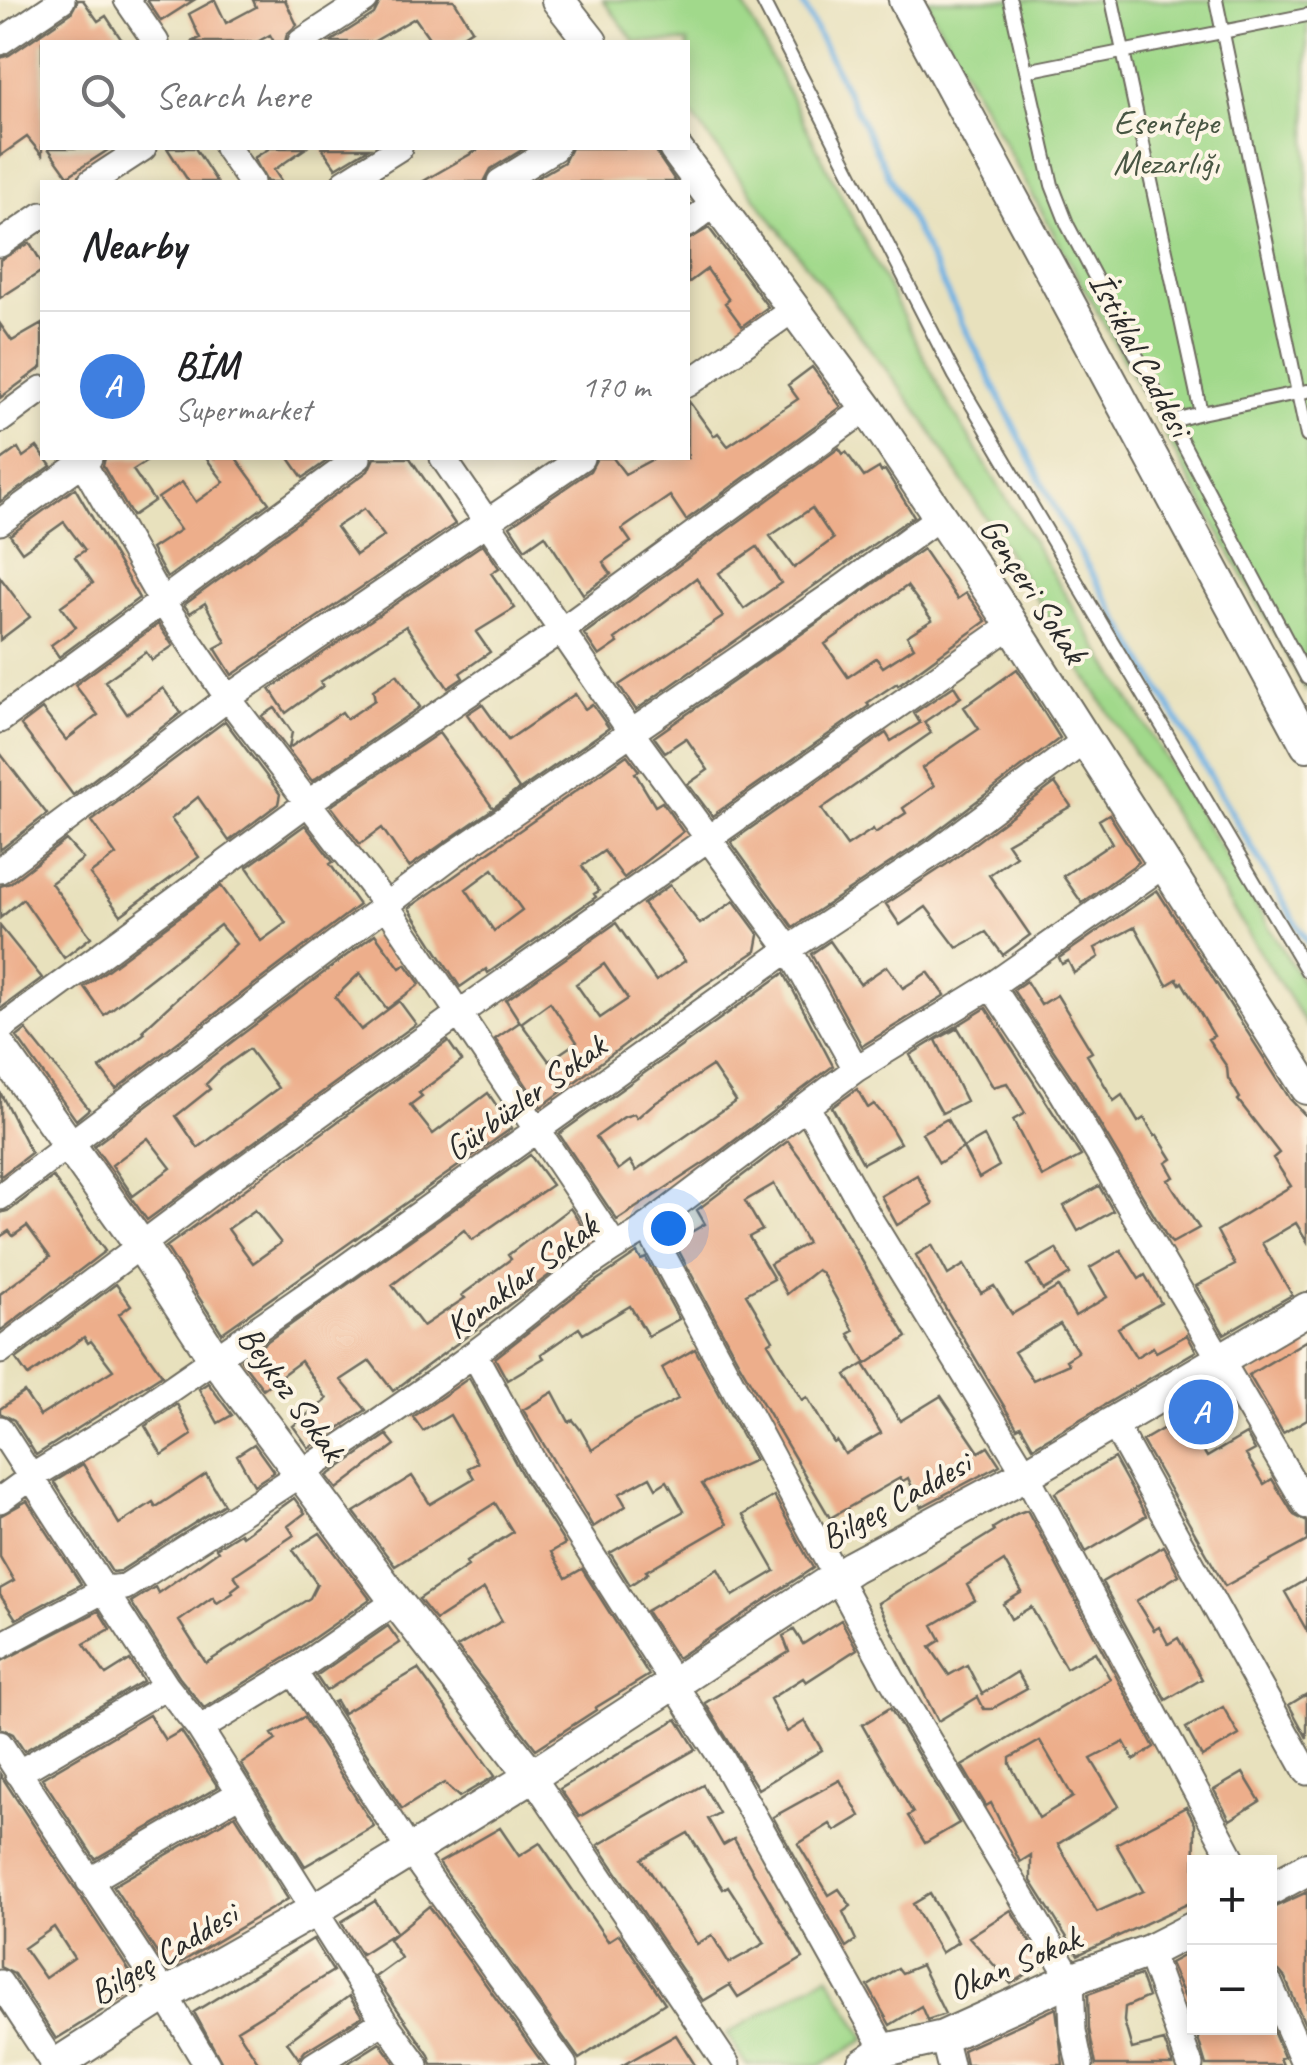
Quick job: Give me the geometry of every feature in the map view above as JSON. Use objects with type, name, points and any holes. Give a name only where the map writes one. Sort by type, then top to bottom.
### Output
[{"type":"street","points":[[0,42],[62,0]]},
{"type":"street","points":[[126,0],[155,40]]},
{"type":"street","points":[[304,40],[365,0]]},
{"type":"street","points":[[558,0],[577,38]]},
{"type":"street","name":"İstiklal Caddesi","points":[[904,0],[1307,746]]},
{"type":"street","points":[[94,180],[140,150]]},
{"type":"street","points":[[228,150],[249,180]]},
{"type":"street","points":[[348,180],[396,150]]},
{"type":"street","points":[[503,180],[552,150]]},
{"type":"street","name":"Gençeri Sokak","points":[[678,150],[868,408],[1012,625],[1307,1088]]},
{"type":"street","points":[[690,223],[718,202]]},
{"type":"street","points":[[0,244],[40,216]]},
{"type":"street","points":[[690,383],[795,308]]},
{"type":"street","points":[[0,420],[40,397]]},
{"type":"street","points":[[0,1029],[306,804],[562,630],[868,408]]},
{"type":"street","points":[[0,522],[83,460]]},
{"type":"street","points":[[85,460],[162,600],[228,698],[386,906],[616,1246]]},
{"type":"street","points":[[0,720],[355,460]]},
{"type":"street","points":[[444,460],[632,733],[789,949],[856,1069]]},
{"type":"street","points":[[0,870],[228,698],[578,460]]},
{"type":"street","points":[[0,1197],[451,856],[939,517]]},
{"type":"street","points":[[0,1351],[706,836],[1012,625]]},
{"type":"street","name":"Gürbüzler Sokak","points":[[0,1500],[127,1419],[328,1280],[1084,741]]},
{"type":"street","name":"Konaklar Sokak","points":[[0,1646],[106,1588],[125,1587],[302,1475],[474,1354],[856,1069],[991,986],[1164,864]]},
{"type":"street","points":[[991,986],[1062,1092],[1307,1506]]},
{"type":"street","name":"Beykoz Sokak","points":[[0,1048],[214,1356],[532,1776]]},
{"type":"street","points":[[807,1107],[1026,1474],[1230,1855]]},
{"type":"street","points":[[647,1226],[891,1678],[1071,1980],[1072,2031],[1080,2065]]},
{"type":"street","name":"Bilgeç Caddesi","points":[[55,2065],[532,1776],[836,1578],[1114,1424],[1307,1310]]},
{"type":"street","points":[[474,1354],[540,1474],[676,1683],[874,2057]]},
{"type":"street","points":[[1114,1424],[1307,1772]]},
{"type":"street","points":[[0,1429],[166,1686],[200,1729],[313,1911],[416,2065]]},
{"type":"street","points":[[200,1729],[294,1672],[396,1601]]},
{"type":"street","points":[[294,1672],[410,1851],[564,2065]]},
{"type":"street","points":[[18,1773],[166,1686]]},
{"type":"street","points":[[0,1744],[166,1995],[207,2065]]},
{"type":"street","points":[[532,1776],[727,2065]]},
{"type":"street","points":[[89,1881],[240,1793]]},
{"type":"street","points":[[1277,1885],[1307,1869]]},
{"type":"street","name":"Okan Sokak","points":[[874,2057],[947,2051],[1071,1980],[1149,1952],[1187,1932]]},
{"type":"street","points":[[1149,1952],[1190,2065]]},
{"type":"street","points":[[0,1983],[55,2065]]},
{"type":"street","points":[[1277,2001],[1305,2065]]},
{"type":"street","points":[[314,2065],[384,2021]]},
{"type":"lane","points":[[762,0],[955,376],[1307,971]]},
{"type":"lane","points":[[1010,0],[1052,184],[1068,226],[1307,678]]},
{"type":"lane","points":[[1112,0],[1201,413]]},
{"type":"lane","points":[[1216,0],[1303,392],[1307,436]]},
{"type":"lane","points":[[1026,72],[1307,15]]},
{"type":"lane","points":[[1172,421],[1303,392]]},
{"type":"green space","points":[[603,0],[741,0],[946,400],[1307,989],[1307,1026],[920,414],[690,113],[690,40],[633,40]]},
{"type":"green space","name":"Esentepe Mezarlığı","points":[[925,0],[1307,0],[1307,692]]},
{"type":"green space","points":[[828,1975],[866,2039],[821,2065],[746,2065],[727,2034]]},
{"type":"building","points":[[78,0],[83,0],[98,21],[106,16],[122,40],[40,40],[42,155],[27,137],[0,156],[0,58],[71,13]]},
{"type":"building","points":[[147,0],[194,0],[161,21]]},
{"type":"building","points":[[215,0],[226,23],[256,7],[253,0],[285,0],[297,25],[286,40],[273,40],[270,35],[261,40],[196,40],[200,38],[189,14]]},
{"type":"building","points":[[381,0],[454,0],[472,29],[455,40],[431,40],[415,18],[376,40],[333,40],[374,14]]},
{"type":"building","points":[[49,150],[108,150],[68,176]]},
{"type":"building","points":[[168,150],[196,150],[216,180],[188,180]]},
{"type":"building","points":[[267,150],[303,150],[274,170],[281,180],[266,180],[254,158]]},
{"type":"building","points":[[323,150],[366,150],[336,168]]},
{"type":"building","points":[[478,150],[522,150],[491,169],[485,180],[425,180]]},
{"type":"building","points":[[570,150],[654,150],[675,180],[533,180],[564,162]]},
{"type":"building","points":[[709,228],[768,307],[742,326],[707,269],[690,282],[690,239]]},
{"type":"building","points":[[30,243],[40,260],[40,272],[0,298],[0,260]]},
{"type":"building","points":[[0,324],[12,341],[40,325],[40,368],[0,398]]},
{"type":"building","points":[[812,367],[841,407],[686,520],[670,496],[622,529],[631,542],[603,562],[611,574],[583,594],[545,535],[525,549],[510,526],[590,471],[596,460],[614,460],[625,474],[651,460],[690,460],[690,403],[714,436],[718,433],[728,446],[798,399],[788,385]]},
{"type":"building","points":[[37,447],[40,460],[47,460],[51,466],[0,502],[0,461],[18,448],[23,457]]},
{"type":"building","points":[[839,448],[864,477],[879,468],[881,472],[885,470],[914,516],[636,710],[619,685],[723,617],[696,578],[615,639],[618,643],[599,656],[584,634]],"holes":[[[812,508],[833,539],[794,568],[770,536]],[[757,547],[781,583],[744,609],[719,573]]]},
{"type":"building","points":[[104,460],[149,460],[133,470],[154,501],[132,516],[103,466]]},
{"type":"building","points":[[208,460],[237,460],[269,503],[167,578],[151,549],[180,530],[158,498],[182,482],[196,502],[224,482]]},
{"type":"building","points":[[290,460],[328,460],[303,478]]},
{"type":"building","points":[[373,460],[411,460],[455,524],[232,675],[215,648],[226,642],[205,603],[190,613],[184,605],[368,471]],"holes":[[[364,509],[384,536],[356,555],[336,527]]]},
{"type":"building","points":[[75,488],[139,598],[59,657],[51,645],[76,627],[61,606],[93,583],[75,557],[85,550],[64,522],[22,552],[10,535]]},
{"type":"building","points":[[483,544],[499,568],[491,573],[515,608],[476,632],[490,652],[460,673],[463,678],[448,688],[406,626],[320,682],[323,686],[286,713],[270,689]]},
{"type":"building","points":[[923,549],[957,599],[966,593],[986,621],[712,816],[688,784],[708,770],[686,738],[665,752],[654,737]],"holes":[[[907,586],[932,620],[907,636],[914,647],[883,667],[876,658],[848,677],[825,644]]]},
{"type":"building","points":[[0,577],[30,617],[0,640]]},
{"type":"building","points":[[158,624],[173,646],[152,660],[146,652],[105,681],[127,714],[163,688],[181,713],[73,795],[21,725],[42,709],[66,740],[98,715],[75,685]]},
{"type":"building","points":[[1017,669],[1060,738],[928,838],[793,927],[731,842],[886,733],[891,741],[920,723],[914,713],[954,686],[961,697],[924,722],[931,733],[821,809],[847,846],[873,829],[875,833],[906,813],[903,808],[934,786],[922,768],[979,729],[964,707]]},
{"type":"building","points":[[397,674],[420,707],[312,781],[262,716],[275,708],[292,732],[289,748],[342,712],[347,719],[375,700],[373,690]]},
{"type":"building","points":[[575,694],[585,709],[592,704],[609,728],[409,867],[382,828],[360,844],[331,806],[439,733],[493,808],[519,789],[467,714],[482,704],[508,740]]},
{"type":"building","points":[[225,721],[280,794],[278,804],[229,841],[198,797],[171,819],[199,857],[121,915],[90,874],[116,855],[92,821]]},
{"type":"building","points":[[0,753],[47,814],[0,850]]},
{"type":"building","points":[[627,755],[655,806],[662,802],[683,832],[624,878],[604,851],[582,866],[599,891],[594,894],[596,897],[488,973],[486,969],[460,987],[409,908]],"holes":[[[493,869],[522,910],[494,931],[466,889]]]},
{"type":"building","points":[[1055,783],[1071,806],[1007,843],[1016,856],[989,875],[1030,935],[1003,955],[986,932],[957,948],[926,907],[900,925],[886,904]]},
{"type":"building","points":[[1109,814],[1139,862],[1082,903],[1063,876],[1112,843],[1099,820]]},
{"type":"building","points":[[305,825],[359,905],[116,1089],[100,1068],[145,1033],[143,1030],[236,944],[220,925],[104,1015],[84,987],[221,886],[261,941],[286,923],[247,867]]},
{"type":"building","points":[[66,840],[83,859],[51,883],[91,937],[64,958],[23,899],[0,918],[0,886],[10,883]]},
{"type":"building","points":[[670,885],[700,924],[734,901],[759,935],[756,951],[541,1107],[495,1039],[520,1022],[506,1000],[616,923],[656,981],[685,961],[643,904]],"holes":[[[604,964],[628,999],[600,1018],[576,984]],[[550,1002],[577,1042],[549,1061],[521,1023]]]},
{"type":"building","points":[[1157,890],[1290,1099],[1307,1117],[1307,1241],[1296,1223],[1262,1243],[1292,1295],[1224,1334],[1196,1286],[1235,1265],[1217,1231],[1291,1186],[1273,1158],[1279,1153],[1238,1100],[1227,1067],[1208,1039],[1214,1036],[1182,982],[1177,979],[1167,985],[1135,927],[1095,948],[1099,957],[1074,973],[1068,961],[1062,964],[1059,958]]},
{"type":"building","points":[[0,926],[42,978],[0,1009]]},
{"type":"building","points":[[375,934],[400,968],[406,964],[420,984],[387,1009],[360,973],[335,997],[361,1030],[399,1001],[416,1024],[147,1220],[94,1146]],"holes":[[[249,1049],[278,1088],[198,1148],[176,1116],[210,1089],[206,1084],[222,1068]],[[148,1138],[171,1168],[133,1196],[112,1165]]]},
{"type":"building","points":[[830,941],[860,984],[887,966],[903,988],[928,972],[945,995],[862,1046],[811,954]]},
{"type":"building","points":[[784,973],[833,1066],[710,1159],[617,1220],[559,1134]],"holes":[[[712,1066],[736,1101],[636,1171],[630,1161],[618,1170],[596,1137],[624,1117],[634,1114],[637,1118]]]},
{"type":"building","points":[[1026,981],[1041,1005],[1057,995],[1092,1052],[1087,1055],[1114,1101],[1122,1095],[1138,1122],[1144,1118],[1157,1135],[1172,1159],[1166,1163],[1174,1177],[1168,1180],[1199,1228],[1172,1243],[1168,1239],[1076,1084],[1013,990]]},
{"type":"building","points":[[986,1008],[1081,1156],[1042,1177],[1013,1120],[1025,1113],[1007,1083],[993,1087],[958,1028],[936,1040],[966,1101],[942,1113],[910,1055]]},
{"type":"building","points":[[26,1030],[89,1109],[76,1120],[17,1037]]},
{"type":"building","points":[[448,1041],[462,1061],[419,1093],[422,1096],[410,1105],[433,1134],[488,1093],[512,1128],[222,1333],[166,1247]],"holes":[[[255,1210],[281,1243],[253,1263],[228,1229]]]},
{"type":"building","points":[[857,1089],[868,1108],[874,1104],[884,1116],[900,1143],[863,1163],[832,1107]]},
{"type":"building","points":[[0,1092],[31,1153],[0,1177]]},
{"type":"building","points":[[947,1119],[963,1148],[939,1163],[922,1133]]},
{"type":"building","points":[[984,1136],[999,1166],[979,1178],[963,1148]]},
{"type":"building","points":[[788,1141],[907,1337],[866,1364],[849,1334],[854,1331],[822,1273],[817,1270],[787,1294],[770,1264],[807,1243],[774,1184],[745,1201],[762,1230],[749,1237],[774,1279],[746,1294],[773,1340],[768,1343],[802,1400],[807,1397],[834,1443],[837,1441],[845,1454],[881,1433],[846,1375],[864,1364],[900,1421],[941,1396],[979,1452],[988,1447],[1000,1465],[921,1507],[908,1478],[900,1478],[830,1518],[674,1242],[705,1224],[697,1210]]},
{"type":"building","points":[[530,1155],[552,1185],[472,1240],[464,1230],[392,1285],[423,1326],[465,1298],[462,1295],[511,1259],[508,1255],[570,1208],[590,1238],[590,1245],[393,1391],[370,1361],[341,1380],[366,1410],[309,1448],[293,1426],[327,1399],[301,1361],[263,1389],[241,1360]]},
{"type":"building","points":[[917,1175],[933,1204],[897,1225],[881,1196]]},
{"type":"building","points":[[53,1177],[105,1251],[0,1331],[0,1294],[50,1257],[27,1226],[13,1236],[9,1231],[0,1237],[0,1213],[10,1210]]},
{"type":"building","points":[[1099,1186],[1113,1211],[1078,1231],[1064,1206]]},
{"type":"building","points":[[932,1245],[948,1275],[964,1265],[981,1293],[994,1286],[1012,1314],[1058,1287],[1075,1316],[1107,1297],[1090,1268],[1121,1250],[1139,1279],[1145,1275],[1161,1303],[1118,1328],[1136,1357],[1153,1347],[1156,1352],[1187,1335],[1196,1351],[1033,1447],[1021,1426],[1017,1428],[916,1255]],"holes":[[[1060,1324],[1078,1352],[1066,1360],[1069,1364],[1033,1380],[1014,1352]]]},
{"type":"building","points":[[1056,1249],[1070,1274],[1043,1290],[1028,1265]]},
{"type":"building","points":[[637,1253],[641,1260],[646,1258],[679,1319],[648,1336],[630,1306],[583,1334],[579,1328],[541,1354],[544,1358],[507,1380],[495,1358]]},
{"type":"building","points":[[116,1284],[131,1305],[119,1314],[162,1375],[36,1455],[14,1420],[0,1413],[0,1409],[24,1392],[40,1416],[113,1370],[84,1337],[28,1376],[16,1359]]},
{"type":"building","points":[[1307,1340],[1307,1419],[1283,1433],[1249,1375]]},
{"type":"building","points":[[695,1349],[755,1460],[702,1484],[727,1524],[646,1571],[630,1585],[610,1553],[684,1511],[667,1481],[656,1488],[650,1477],[619,1494],[626,1506],[593,1527],[523,1410],[553,1392],[569,1422],[573,1420],[592,1450],[633,1422],[678,1399],[662,1368]]},
{"type":"building","points":[[469,1378],[565,1544],[551,1552],[566,1578],[582,1569],[649,1675],[536,1749],[457,1647],[502,1621],[484,1589],[436,1620],[419,1599],[513,1532],[495,1503],[395,1566],[354,1512],[412,1476],[430,1504],[474,1478],[468,1468],[478,1463],[450,1415],[423,1431],[413,1417]]},
{"type":"building","points":[[208,1383],[232,1415],[218,1423],[199,1389]]},
{"type":"building","points":[[177,1404],[192,1435],[162,1455],[145,1426]]},
{"type":"building","points":[[1183,1417],[1207,1457],[1246,1434],[1255,1450],[1246,1455],[1264,1484],[1272,1479],[1294,1515],[1307,1522],[1307,1541],[1225,1586],[1142,1441]]},
{"type":"building","points":[[387,1435],[395,1445],[337,1489],[327,1476]]},
{"type":"building","points":[[254,1444],[274,1472],[254,1485],[237,1455]]},
{"type":"building","points":[[1114,1458],[1146,1516],[1086,1552],[1055,1493]]},
{"type":"building","points":[[83,1464],[119,1524],[153,1502],[156,1507],[206,1474],[224,1504],[120,1571],[112,1572],[54,1482]]},
{"type":"building","points":[[774,1496],[813,1568],[677,1658],[646,1611],[718,1569],[733,1596],[775,1571],[743,1515]]},
{"type":"building","points":[[294,1498],[305,1513],[288,1526],[294,1535],[234,1575],[240,1584],[233,1593],[217,1603],[213,1597],[179,1621],[206,1663],[310,1598],[317,1584],[293,1550],[320,1533],[370,1599],[204,1708],[179,1677],[131,1602],[155,1587],[158,1593],[218,1551],[216,1548],[240,1533],[242,1536]]},
{"type":"building","points":[[27,1501],[81,1584],[16,1619],[0,1595],[0,1589],[14,1581],[0,1557],[0,1516]]},
{"type":"building","points":[[1027,1510],[1154,1747],[1134,1760],[1124,1742],[1091,1759],[1119,1806],[1058,1844],[1097,1912],[1143,1891],[1116,1844],[1186,1807],[1195,1824],[1195,1855],[1187,1855],[1187,1904],[1078,1955],[1031,1881],[1031,1855],[1020,1862],[991,1803],[986,1806],[962,1766],[1110,1679],[1095,1652],[1066,1668],[1031,1607],[1011,1619],[1003,1604],[1022,1592],[1004,1561],[967,1585],[975,1600],[933,1625],[941,1640],[930,1647],[949,1675],[967,1665],[982,1694],[1017,1672],[1027,1689],[991,1709],[984,1709],[978,1697],[938,1721],[878,1603],[994,1531],[993,1528]],"holes":[[[1040,1741],[1073,1797],[1039,1818],[1010,1758]]]},
{"type":"building","points":[[1163,1546],[1179,1575],[1136,1601],[1168,1644],[1178,1638],[1202,1679],[1166,1700],[1102,1582]]},
{"type":"building","points":[[1307,1579],[1307,1631],[1285,1592]]},
{"type":"building","points":[[99,1611],[110,1629],[84,1644],[106,1675],[130,1660],[143,1681],[24,1751],[13,1734],[0,1728],[0,1662]]},
{"type":"building","points":[[841,1620],[857,1649],[806,1682],[803,1678],[770,1699],[787,1732],[805,1721],[822,1750],[758,1789],[705,1703],[789,1652],[783,1636],[794,1630],[803,1644]]},
{"type":"building","points":[[388,1626],[400,1643],[326,1691],[316,1676]]},
{"type":"building","points":[[418,1669],[495,1776],[459,1797],[444,1783],[402,1809],[333,1702],[343,1713]]},
{"type":"building","points":[[1307,1694],[1307,1738],[1289,1705]]},
{"type":"building","points":[[1223,1707],[1239,1735],[1202,1757],[1186,1728]]},
{"type":"building","points":[[890,1708],[959,1823],[925,1843],[908,1816],[913,1813],[862,1725]]},
{"type":"building","points":[[149,1715],[165,1740],[181,1731],[218,1787],[95,1859],[42,1778]]},
{"type":"building","points":[[304,1717],[374,1826],[305,1866],[241,1764],[276,1740],[272,1734]]},
{"type":"building","points":[[677,1719],[696,1749],[579,1817],[560,1789]]},
{"type":"building","points":[[1243,1773],[1260,1801],[1230,1820],[1214,1790]]},
{"type":"building","points":[[0,1774],[140,1987],[56,2039],[14,1974],[0,1967]],"holes":[[[54,1927],[74,1958],[45,1978],[24,1948]]]},
{"type":"building","points":[[840,1780],[860,1816],[835,1831],[830,1824],[798,1844],[829,1895],[839,1889],[851,1906],[843,1912],[856,1940],[846,1947],[773,1817]]},
{"type":"building","points":[[703,1785],[719,1813],[708,1819],[723,1845],[734,1839],[803,1958],[738,1997],[730,1985],[703,2001],[598,1845]],"holes":[[[688,1833],[723,1889],[728,1886],[765,1943],[729,1963],[712,1935],[697,1944],[642,1859]]]},
{"type":"building","points":[[235,1815],[288,1899],[168,1970],[113,1886]]},
{"type":"building","points":[[500,1828],[519,1856],[540,1843],[608,1941],[619,1934],[665,2003],[579,2059],[439,1863]]},
{"type":"building","points":[[1307,1892],[1307,2029],[1285,1978],[1277,1971],[1277,1906]]},
{"type":"building","points":[[930,1894],[958,1942],[941,1953],[913,1904]]},
{"type":"building","points":[[375,1901],[396,1932],[361,1954],[341,1922]]},
{"type":"building","points":[[429,1906],[544,2065],[432,2065],[375,1977],[401,1958],[389,1939]]},
{"type":"building","points":[[1011,1910],[1043,1964],[1011,1984],[969,1937]]},
{"type":"building","points":[[313,1939],[333,1971],[237,2030],[260,2065],[223,2065],[194,2012]]},
{"type":"building","points":[[1187,1954],[1187,2002],[1170,1963]]},
{"type":"building","points":[[921,1965],[945,2014],[927,2020],[921,2006],[890,2025],[868,1986],[898,1968],[902,1973]]},
{"type":"building","points":[[1140,1975],[1148,1997],[1125,2007],[1124,2021],[1132,2049],[1164,2041],[1173,2065],[1096,2065],[1088,1994]]},
{"type":"building","points":[[349,1996],[362,2016],[305,2051],[299,2059],[287,2042]]},
{"type":"building","points":[[1056,2008],[1063,2065],[966,2065],[963,2050]]},
{"type":"building","points":[[676,2035],[695,2065],[623,2065]]},
{"type":"building","points":[[1197,2035],[1275,2035],[1284,2057],[1280,2058],[1283,2065],[1206,2065]]},
{"type":"building","points":[[380,2043],[396,2065],[345,2065]]},
{"type":"waterway","points":[[801,0],[1063,524],[1307,942]]},
{"type":"place","name":"BİM","points":[[1201,1412]]}]
